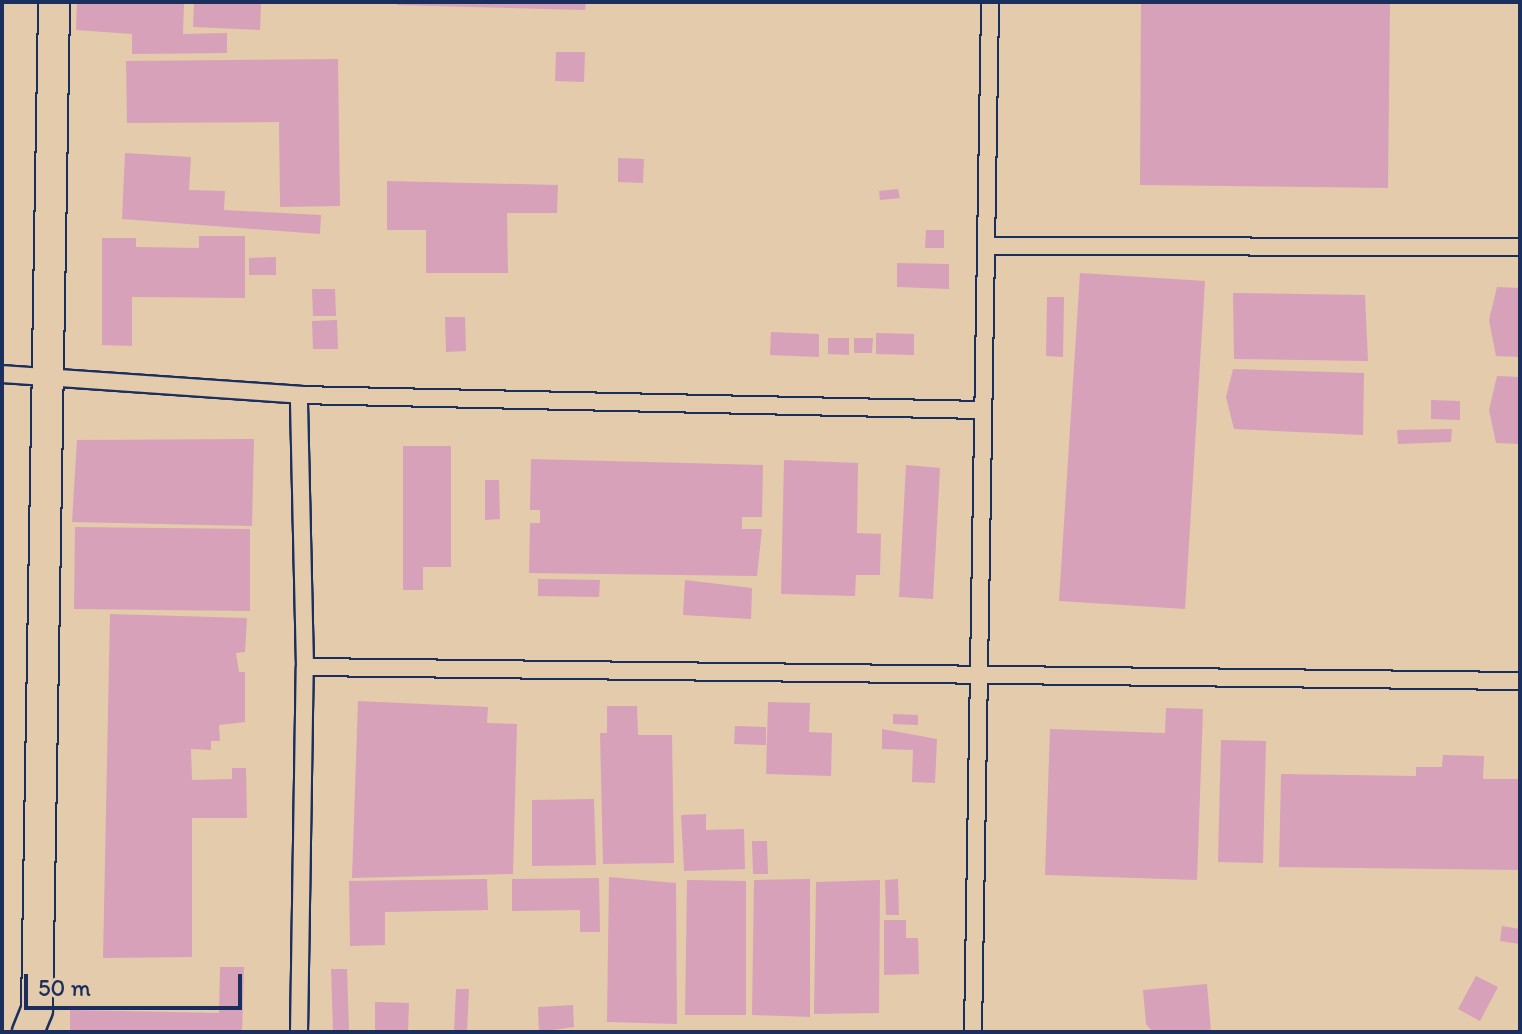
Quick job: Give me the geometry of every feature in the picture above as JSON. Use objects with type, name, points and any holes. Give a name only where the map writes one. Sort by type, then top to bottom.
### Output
[{"type":"street","points":[[34,1025],[54,2]]},
{"type":"lane","points":[[973,1032],[990,2]]},
{"type":"lane","points":[[986,246],[1520,247]]},
{"type":"lane","points":[[2,374],[49,380],[299,395],[982,410]]},
{"type":"lane","points":[[299,395],[305,667],[299,1032]]},
{"type":"lane","points":[[305,667],[977,670],[1520,681]]},
{"type":"building","points":[[77,2],[184,2],[183,34],[227,33],[227,53],[132,54],[132,34],[76,30]]},
{"type":"building","points":[[194,2],[261,2],[260,30],[193,27]]},
{"type":"building","points":[[397,2],[586,2],[585,10],[397,5]]},
{"type":"building","points":[[1141,2],[1390,2],[1388,188],[1140,185]]},
{"type":"building","points":[[556,52],[585,52],[584,82],[555,81]]},
{"type":"building","points":[[338,59],[340,206],[280,207],[279,122],[127,123],[126,61]]},
{"type":"building","points":[[125,153],[191,157],[189,190],[225,191],[224,210],[321,215],[320,234],[122,219]]},
{"type":"building","points":[[618,158],[644,159],[643,183],[618,182]]},
{"type":"building","points":[[387,181],[558,185],[557,213],[507,213],[508,273],[426,273],[426,230],[387,230]]},
{"type":"building","points":[[898,189],[900,198],[880,200],[879,191]]},
{"type":"building","points":[[926,230],[944,230],[944,248],[925,248]]},
{"type":"building","points":[[199,236],[245,236],[245,298],[132,297],[132,346],[102,345],[102,238],[136,238],[136,247],[199,248]]},
{"type":"building","points":[[276,257],[276,275],[249,275],[249,258]]},
{"type":"building","points":[[897,263],[949,264],[949,289],[897,287]]},
{"type":"building","points":[[1080,273],[1205,281],[1185,609],[1059,601]]},
{"type":"building","points":[[1497,287],[1520,288],[1520,357],[1496,356],[1489,320]]},
{"type":"building","points":[[312,289],[335,289],[336,316],[313,316]]},
{"type":"building","points":[[1233,293],[1365,295],[1368,361],[1234,359]]},
{"type":"building","points":[[1047,297],[1064,297],[1063,357],[1046,356]]},
{"type":"building","points":[[445,317],[465,317],[466,351],[446,352]]},
{"type":"building","points":[[337,320],[338,349],[313,349],[312,321]]},
{"type":"building","points":[[771,332],[819,334],[819,357],[770,355]]},
{"type":"building","points":[[876,333],[914,334],[914,355],[876,354]]},
{"type":"building","points":[[828,338],[849,338],[849,355],[828,354]]},
{"type":"building","points":[[854,338],[873,338],[872,353],[854,353]]},
{"type":"building","points":[[1233,369],[1364,373],[1363,435],[1234,429],[1226,397]]},
{"type":"building","points":[[1497,376],[1520,377],[1520,444],[1496,443],[1489,410]]},
{"type":"building","points":[[1431,400],[1460,401],[1460,420],[1431,419]]},
{"type":"building","points":[[1452,429],[1451,442],[1398,444],[1397,430]]},
{"type":"building","points":[[254,439],[252,526],[72,522],[77,440]]},
{"type":"building","points":[[403,446],[451,446],[451,567],[423,567],[423,590],[403,590]]},
{"type":"building","points":[[531,459],[763,465],[762,517],[742,517],[742,529],[762,529],[757,576],[529,573],[530,523],[540,523],[540,510],[530,510]]},
{"type":"building","points":[[784,460],[858,463],[857,533],[881,534],[880,575],[856,575],[855,596],[781,594]]},
{"type":"building","points":[[906,465],[940,468],[933,599],[899,597]]},
{"type":"building","points":[[485,480],[499,480],[500,519],[485,520]]},
{"type":"building","points":[[75,527],[250,529],[250,611],[74,609]]},
{"type":"building","points":[[538,579],[600,580],[599,597],[538,596]]},
{"type":"building","points":[[685,580],[752,588],[751,619],[683,615]]},
{"type":"building","points":[[110,614],[247,618],[245,652],[236,653],[239,672],[245,672],[245,722],[219,725],[220,741],[211,741],[211,750],[191,749],[192,780],[232,779],[232,768],[246,768],[247,818],[192,818],[192,957],[103,958]]},
{"type":"building","points":[[358,701],[488,707],[487,723],[517,724],[513,874],[352,878]]},
{"type":"building","points":[[768,702],[810,703],[809,732],[832,733],[831,776],[766,774]]},
{"type":"building","points":[[607,706],[637,706],[638,735],[672,735],[674,863],[603,864],[600,733],[607,733]]},
{"type":"building","points":[[1166,708],[1203,709],[1197,880],[1045,875],[1050,729],[1165,733]]},
{"type":"building","points":[[893,714],[918,715],[918,725],[893,724]]},
{"type":"building","points":[[735,726],[766,727],[766,745],[734,744]]},
{"type":"building","points":[[882,729],[937,739],[935,783],[912,782],[913,750],[882,749]]},
{"type":"building","points":[[1221,740],[1266,741],[1263,863],[1218,862]]},
{"type":"building","points":[[1443,755],[1484,756],[1483,779],[1520,779],[1520,870],[1279,867],[1281,774],[1416,776],[1416,767],[1442,767]]},
{"type":"building","points":[[594,799],[596,865],[532,866],[532,800]]},
{"type":"building","points":[[706,814],[706,830],[744,829],[745,869],[684,871],[681,815]]},
{"type":"building","points":[[752,841],[767,841],[768,874],[753,874]]},
{"type":"building","points":[[609,877],[676,883],[677,1024],[607,1022]]},
{"type":"building","points":[[599,878],[600,932],[580,932],[580,910],[512,911],[512,879]]},
{"type":"building","points":[[487,879],[488,910],[385,912],[385,945],[350,946],[349,881]]},
{"type":"building","points":[[810,879],[810,1017],[752,1015],[754,880]]},
{"type":"building","points":[[898,879],[899,915],[886,915],[885,880]]},
{"type":"building","points":[[687,880],[746,881],[746,1015],[685,1015]]},
{"type":"building","points":[[880,880],[879,1013],[814,1014],[816,882]]},
{"type":"building","points":[[884,920],[906,920],[906,938],[918,938],[919,974],[884,975]]},
{"type":"building","points":[[1502,926],[1520,929],[1520,944],[1500,941]]},
{"type":"building","points":[[220,967],[244,967],[242,1032],[70,1032],[70,1010],[219,1013]]},
{"type":"building","points":[[331,969],[347,969],[349,1030],[333,1030]]},
{"type":"building","points":[[1476,976],[1498,987],[1480,1021],[1458,1009]]},
{"type":"building","points":[[1207,984],[1211,1032],[1153,1032],[1146,1024],[1143,990]]},
{"type":"building","points":[[456,989],[469,989],[467,1032],[454,1032]]},
{"type":"building","points":[[375,1002],[409,1003],[408,1032],[375,1032]]},
{"type":"building","points":[[573,1005],[574,1027],[539,1032],[538,1007]]}]
